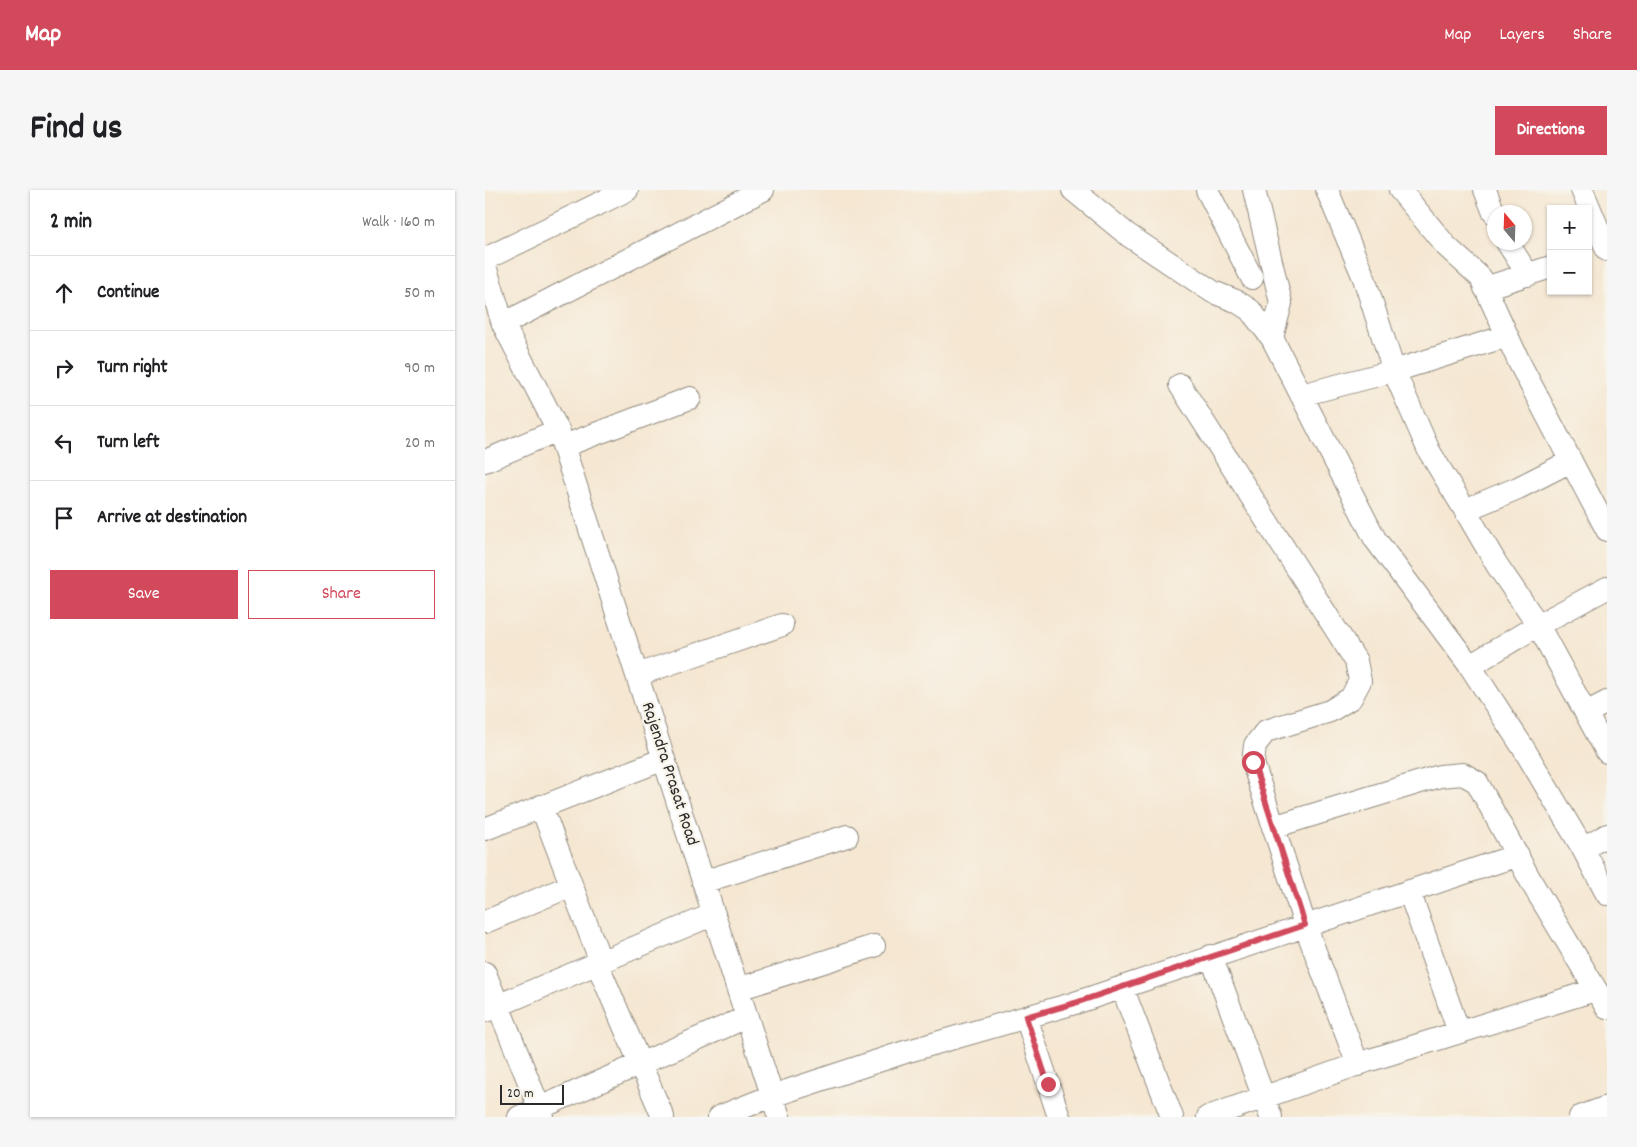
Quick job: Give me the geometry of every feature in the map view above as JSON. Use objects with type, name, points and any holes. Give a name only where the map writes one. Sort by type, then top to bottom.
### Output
[{"type":"street","points":[[485,259],[627,190]]},
{"type":"street","points":[[503,324],[763,190]]},
{"type":"street","points":[[1073,190],[1128,235],[1213,292],[1236,301],[1250,310],[1272,338],[1375,539],[1471,666],[1583,849],[1607,894]]},
{"type":"street","points":[[1207,190],[1252,278]]},
{"type":"street","points":[[1254,190],[1281,303],[1280,314],[1272,338]]},
{"type":"street","points":[[1327,190],[1364,278],[1394,370],[1429,451],[1497,565],[1538,625],[1607,752]]},
{"type":"street","points":[[1400,190],[1446,246],[1481,278],[1507,336],[1607,530]]},
{"type":"street","points":[[1485,190],[1492,205]]},
{"type":"street","points":[[1582,190],[1600,250]]},
{"type":"street","points":[[1512,250],[1528,275]]},
{"type":"street","name":"Rajendra Prasat Road","points":[[485,266],[503,324],[561,438],[776,1106]]},
{"type":"street","points":[[1485,288],[1547,268]]},
{"type":"street","points":[[1252,278],[1275,277]]},
{"type":"street","points":[[1236,301],[1252,278]]},
{"type":"street","points":[[1301,395],[1394,370],[1507,336]]},
{"type":"street","points":[[1180,385],[1356,661],[1360,681],[1351,698],[1330,711],[1266,731],[1255,745],[1253,762],[1305,925],[1358,1064]]},
{"type":"street","points":[[485,461],[690,398]]},
{"type":"street","points":[[1465,510],[1512,491],[1571,462]]},
{"type":"street","points":[[1471,666],[1538,625],[1607,588]]},
{"type":"street","points":[[637,675],[782,625]]},
{"type":"street","points":[[1586,713],[1607,702]]},
{"type":"street","points":[[485,829],[664,759]]},
{"type":"street","points":[[1208,1117],[1267,1108],[1358,1064],[1459,1032],[1601,999],[1533,885],[1477,782],[1463,774],[1440,776],[1273,828]]},
{"type":"street","points":[[541,806],[599,963],[639,1064],[663,1117]]},
{"type":"street","points":[[1583,849],[1607,835]]},
{"type":"street","points":[[703,882],[847,836]]},
{"type":"street","points":[[719,1117],[776,1106],[905,1052],[1122,987],[1518,855]]},
{"type":"street","points":[[485,921],[570,886]]},
{"type":"street","points":[[1409,891],[1459,1032]]},
{"type":"street","points":[[491,1008],[714,914]]},
{"type":"street","points":[[738,989],[874,946]]},
{"type":"street","points":[[1211,956],[1267,1108]]},
{"type":"street","points":[[485,973],[491,1008],[542,1113]]},
{"type":"street","points":[[1122,987],[1172,1117]]},
{"type":"street","points":[[519,1117],[542,1113],[639,1064],[747,1017]]},
{"type":"street","points":[[1026,1017],[1059,1117]]},
{"type":"street","points":[[1580,1117],[1607,1107]]},
{"type":"route","points":[[1048,1084],[1026,1017],[1075,1003],[1305,925],[1253,762]]}]
